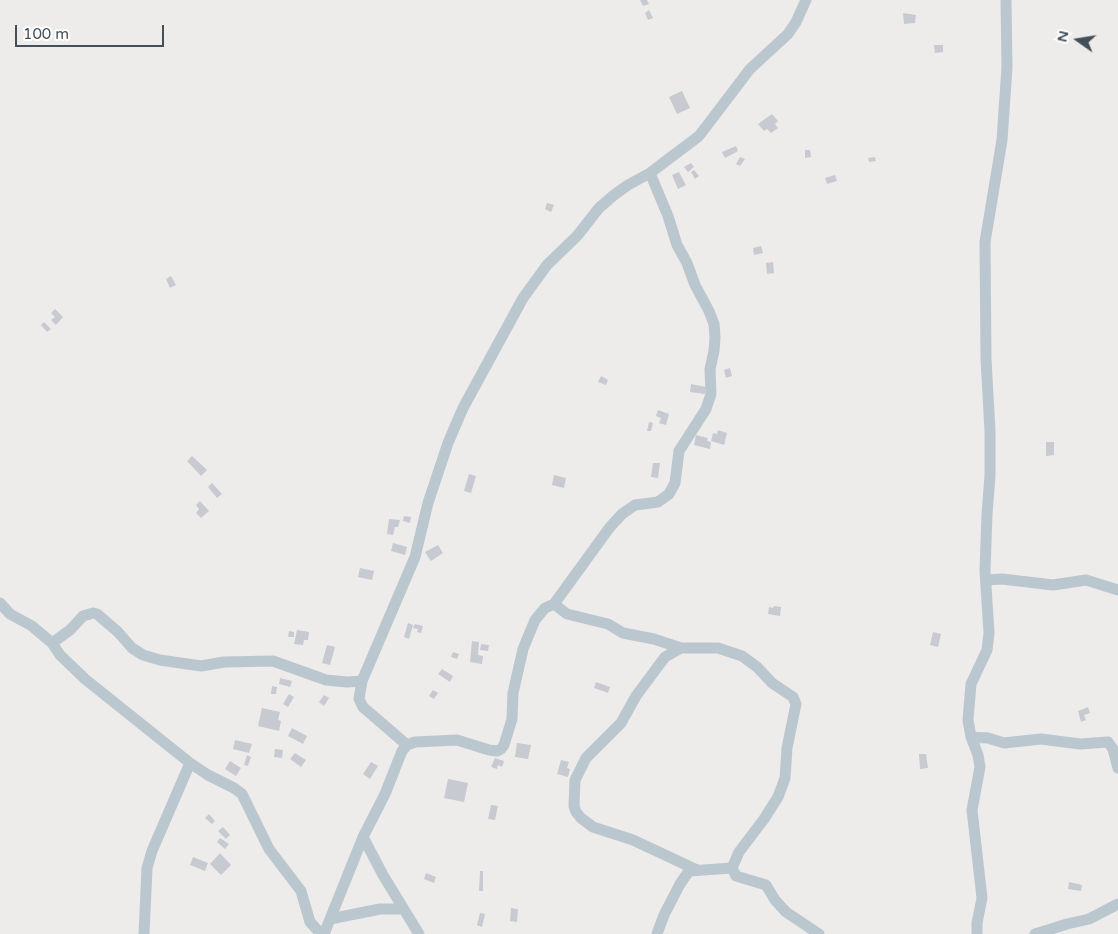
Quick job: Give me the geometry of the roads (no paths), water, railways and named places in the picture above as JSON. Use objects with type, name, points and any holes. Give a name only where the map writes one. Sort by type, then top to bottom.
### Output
[{"type":"street","points":[[407,745],[363,708],[359,698],[362,681],[415,556],[430,495],[448,443],[463,408],[523,298],[547,265],[577,236],[599,208],[628,185],[650,174],[699,136],[750,69],[788,34],[806,0]]},
{"type":"street","points":[[977,934],[977,922],[982,898],[972,810],[980,767],[968,720],[971,684],[987,650],[989,633],[986,580],[990,431],[986,359],[985,242],[1002,140],[1007,67],[1006,0]]},
{"type":"street","points":[[0,603],[10,614],[32,626],[52,643],[60,655],[85,679],[190,763],[242,794],[268,849],[301,891],[310,922],[323,934],[363,837],[385,794],[402,751],[407,745],[416,742],[457,740],[489,750],[497,751],[501,749],[512,719],[513,693],[523,648],[535,620],[545,608],[554,604],[610,527],[622,514],[635,505],[658,502],[669,494],[675,483],[679,451],[706,410],[711,394],[710,369],[715,345],[714,324],[695,286],[650,174]]},
{"type":"street","points":[[986,580],[1002,579],[1053,585],[1086,580],[1118,590]]},
{"type":"street","points":[[554,604],[567,614],[608,624],[623,634],[654,639],[681,648],[718,648],[742,656],[758,667],[772,683],[793,697],[796,704],[787,748],[783,784],[778,797],[739,852],[732,868]]},
{"type":"street","points":[[52,643],[70,630],[83,616],[93,613],[97,614],[118,632],[132,648],[143,655],[160,660],[201,666],[224,662],[273,661],[326,680],[362,681]]},
{"type":"street","points":[[681,648],[665,657],[636,696],[621,723],[586,758],[575,780],[574,806],[581,818],[593,827],[633,840],[697,870],[706,871],[732,868]]},
{"type":"street","points":[[971,737],[988,738],[1004,742],[1041,739],[1080,744],[1108,742],[1114,749],[1118,768]]},
{"type":"street","points":[[144,934],[147,868],[152,851],[190,763]]},
{"type":"street","points":[[363,837],[403,910],[419,934]]},
{"type":"street","points":[[732,868],[736,876],[766,885],[775,900],[786,912],[819,934]]},
{"type":"street","points":[[658,934],[664,915],[680,884],[689,872],[697,870]]},
{"type":"street","points":[[1035,934],[1089,919],[1118,904]]},
{"type":"street","points":[[330,920],[380,909],[403,910]]}]
